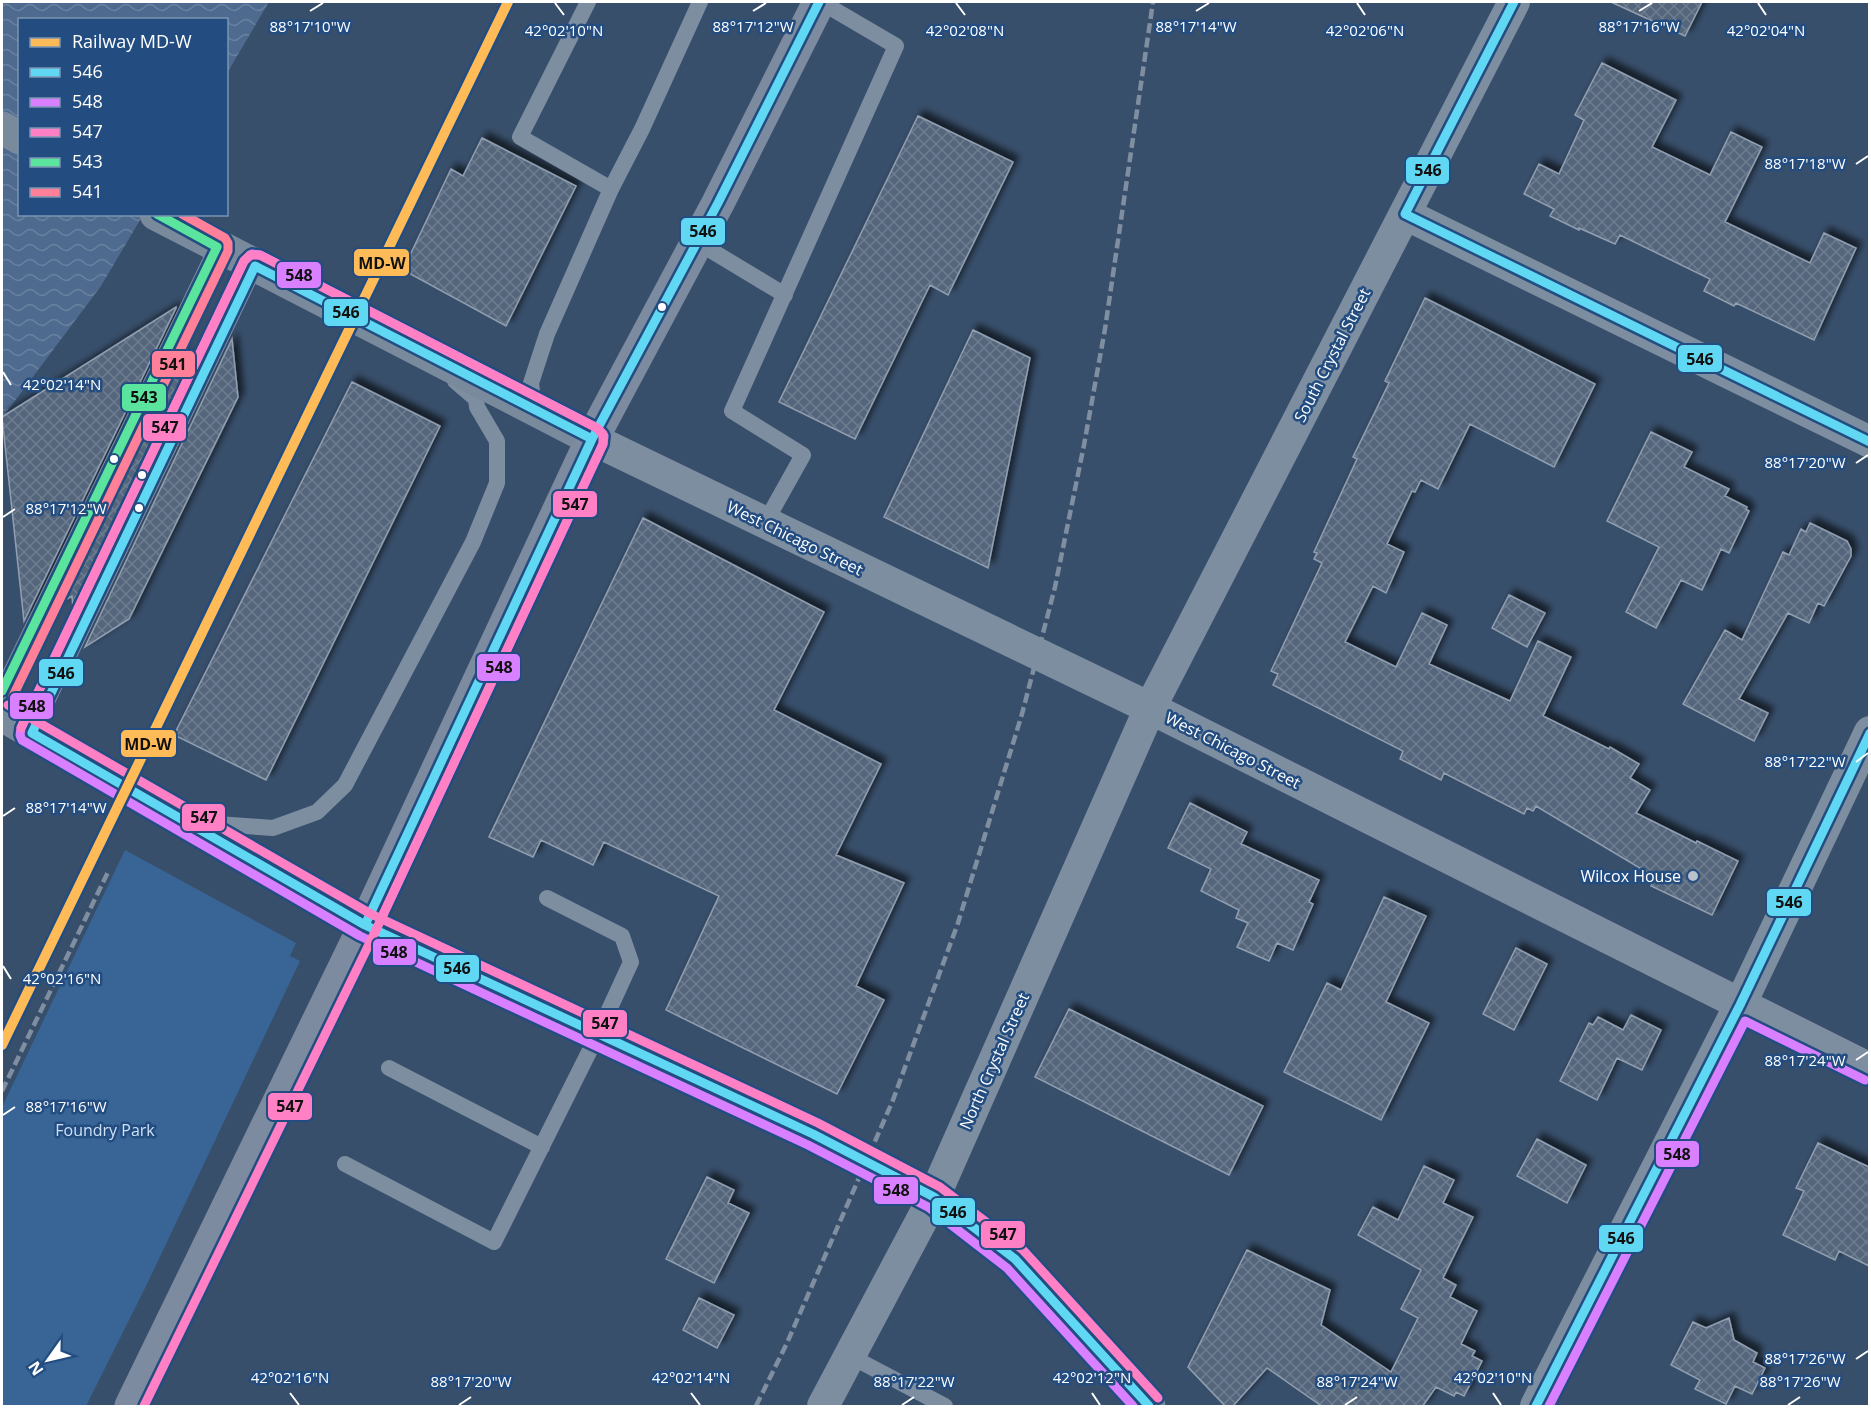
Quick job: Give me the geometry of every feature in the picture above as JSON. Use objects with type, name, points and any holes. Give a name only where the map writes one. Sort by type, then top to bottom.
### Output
[{"type":"main road","points":[[131,1407],[365,925],[592,440],[718,203],[820,2]]},
{"type":"main road","points":[[2,128],[18,137]]},
{"type":"main road","points":[[163,219],[592,440]]},
{"type":"main road","points":[[2,715],[365,925],[813,1134],[934,1197],[1014,1259],[1149,1407]]},
{"type":"street","name":"South Crystal Street","points":[[1150,708],[1514,2]]},
{"type":"street","points":[[1405,214],[1869,442]]},
{"type":"street","name":"West Chicago Street","points":[[592,440],[1150,708],[1869,1069]]},
{"type":"street","name":"North Crystal Street","points":[[823,1407],[934,1197],[1150,708]]},
{"type":"street","points":[[1536,1407],[1740,1005],[1869,732]]},
{"type":"lane","points":[[588,2],[520,137],[611,189]]},
{"type":"lane","points":[[534,409],[531,383],[542,349],[611,189],[642,129],[700,2]]},
{"type":"lane","points":[[765,523],[803,455],[732,411],[896,46],[820,2]]},
{"type":"lane","points":[[697,242],[784,295]]},
{"type":"lane","points":[[2,691],[217,247]]},
{"type":"lane","points":[[32,733],[255,266]]},
{"type":"lane","points":[[185,821],[273,828],[317,812],[345,784],[473,542],[497,483],[497,441],[477,407],[476,399],[420,351]]},
{"type":"lane","points":[[345,1164],[494,1242],[598,1034],[631,962],[622,936],[547,898]]},
{"type":"lane","points":[[389,1068],[542,1147]]},
{"type":"lane","points":[[850,1356],[945,1407]]},
{"type":"green space","name":"Foundry Park","points":[[125,850],[296,943],[290,956],[300,961],[148,1282],[86,1406],[2,1406],[2,1107]]},
{"type":"water","points":[[2,2],[269,2],[228,71],[228,18],[18,18],[18,216],[142,216],[101,286],[2,418]]},
{"type":"building","points":[[1611,2],[1702,2],[1685,36]]},
{"type":"building","points":[[1602,63],[1676,100],[1652,147],[1710,175],[1731,132],[1762,147],[1725,222],[1810,263],[1824,233],[1856,248],[1814,340],[1736,303],[1734,306],[1704,291],[1710,279],[1620,235],[1615,244],[1550,216],[1554,209],[1524,194],[1539,164],[1559,174],[1584,120],[1575,115]]},
{"type":"building","points":[[918,116],[1013,162],[948,295],[930,285],[855,439],[779,402]]},
{"type":"building","points":[[482,138],[576,186],[506,326],[403,270],[451,169],[463,176]]},
{"type":"building","points":[[1425,298],[1595,384],[1554,467],[1470,424],[1438,489],[1421,480],[1415,492],[1412,491],[1387,544],[1404,552],[1386,593],[1373,586],[1345,642],[1396,667],[1422,613],[1447,625],[1429,664],[1510,701],[1538,641],[1571,657],[1543,716],[1609,749],[1610,747],[1639,764],[1630,778],[1650,790],[1636,813],[1738,861],[1712,915],[1651,886],[1655,877],[1536,806],[1533,811],[1527,808],[1524,814],[1444,773],[1441,780],[1400,759],[1403,751],[1273,685],[1278,674],[1271,671],[1322,563],[1314,559],[1317,553],[1314,552],[1357,459],[1353,457],[1389,383],[1385,381]]},
{"type":"building","points":[[176,308],[24,621],[2,417]]},
{"type":"building","points":[[973,330],[1030,358],[988,568],[884,517]]},
{"type":"building","points":[[232,339],[238,397],[129,619],[85,647]]},
{"type":"building","points":[[180,348],[181,364],[202,352],[74,621],[72,596],[54,607]]},
{"type":"building","points":[[352,382],[440,426],[266,780],[174,735]]},
{"type":"building","points":[[1651,432],[1692,452],[1684,467],[1729,489],[1725,496],[1747,507],[1749,511],[1729,553],[1721,549],[1702,590],[1681,580],[1656,628],[1626,612],[1659,547],[1607,521]]},
{"type":"building","points":[[643,518],[824,612],[774,710],[881,764],[836,855],[904,883],[856,986],[884,1000],[837,1094],[666,1010],[719,896],[604,842],[593,865],[541,840],[533,857],[489,837]]},
{"type":"building","points":[[1810,523],[1847,541],[1851,549],[1851,556],[1824,606],[1818,603],[1809,623],[1788,613],[1739,699],[1768,713],[1754,741],[1683,704],[1725,630],[1742,640],[1783,552],[1789,555],[1801,529],[1806,532]]},
{"type":"building","points":[[1509,595],[1545,613],[1527,647],[1492,628]]},
{"type":"building","points":[[1190,803],[1247,832],[1241,844],[1319,880],[1309,902],[1313,904],[1293,950],[1277,943],[1269,961],[1237,947],[1248,923],[1236,918],[1239,910],[1201,891],[1211,869],[1168,848]]},
{"type":"building","points":[[1384,897],[1426,916],[1386,1002],[1429,1023],[1381,1120],[1284,1072],[1327,983],[1341,990]]},
{"type":"building","points":[[1516,948],[1547,964],[1514,1030],[1483,1014]]},
{"type":"building","points":[[1069,1009],[1263,1106],[1229,1175],[1035,1077]]},
{"type":"building","points":[[1631,1015],[1661,1030],[1642,1070],[1617,1058],[1597,1100],[1560,1081],[1589,1023],[1593,1025],[1598,1017],[1623,1030]]},
{"type":"building","points":[[1537,1139],[1586,1165],[1567,1203],[1517,1176]]},
{"type":"building","points":[[1818,1143],[1869,1167],[1869,1266],[1839,1251],[1835,1260],[1783,1235],[1804,1191],[1796,1188]]},
{"type":"building","points":[[1424,1166],[1454,1180],[1443,1203],[1473,1217],[1443,1278],[1456,1285],[1450,1297],[1477,1311],[1461,1344],[1475,1351],[1472,1356],[1482,1361],[1464,1396],[1456,1392],[1454,1396],[1436,1387],[1422,1407],[1323,1407],[1267,1368],[1232,1407],[1226,1407],[1188,1367],[1247,1250],[1330,1290],[1321,1325],[1391,1372],[1418,1318],[1401,1309],[1421,1270],[1358,1235],[1373,1207],[1398,1220]]},
{"type":"building","points":[[707,1177],[734,1190],[728,1203],[749,1213],[714,1283],[666,1259]]},
{"type":"building","points":[[699,1298],[734,1315],[717,1348],[683,1330]]},
{"type":"building","points":[[1729,1318],[1734,1340],[1757,1353],[1753,1362],[1765,1368],[1752,1394],[1735,1386],[1726,1404],[1695,1389],[1700,1380],[1671,1365],[1693,1322],[1706,1328]]},
{"type":"railway","points":[[756,1406],[787,1343],[893,1100],[958,923],[1022,714],[1055,587],[1084,445],[1105,329],[1153,2]]},
{"type":"railway","points":[[2,1091],[108,872]]},
{"type":"rail line","name":"MD-W","points":[[2,1045],[508,2]]},
{"type":"transit line","name":"546","points":[[365,925],[592,439],[718,203],[819,2]]},
{"type":"transit line","name":"546","points":[[1514,2],[1405,214],[1870,442]]},
{"type":"transit line","name":"543","points":[[2,691],[217,247],[161,216]]},
{"type":"transit line","name":"541","points":[[13,696],[228,251],[225,238],[186,216]]},
{"type":"transit line","name":"548","points":[[381,919],[603,444],[604,436],[597,428],[260,255],[252,254],[244,261],[21,728],[22,740],[360,936],[808,1145],[928,1207],[1007,1268],[1133,1406]]},
{"type":"transit line","name":"547","points":[[21,728],[244,261],[250,255],[260,255],[597,428],[603,434],[603,444],[376,930],[144,1406]]},
{"type":"transit line","name":"546","points":[[592,439],[255,266],[32,733],[365,925],[813,1134],[934,1197],[1015,1259],[1149,1406]]},
{"type":"transit line","name":"547","points":[[8,705],[371,914],[818,1123],[940,1187],[1023,1250],[1158,1398]]},
{"type":"transit line","name":"546","points":[[1536,1406],[1740,1005],[1870,733]]},
{"type":"transit line","name":"548","points":[[1549,1406],[1745,1021],[1865,1080]]},
{"type":"place","name":"Wilcox House","points":[[1693,876]]}]
